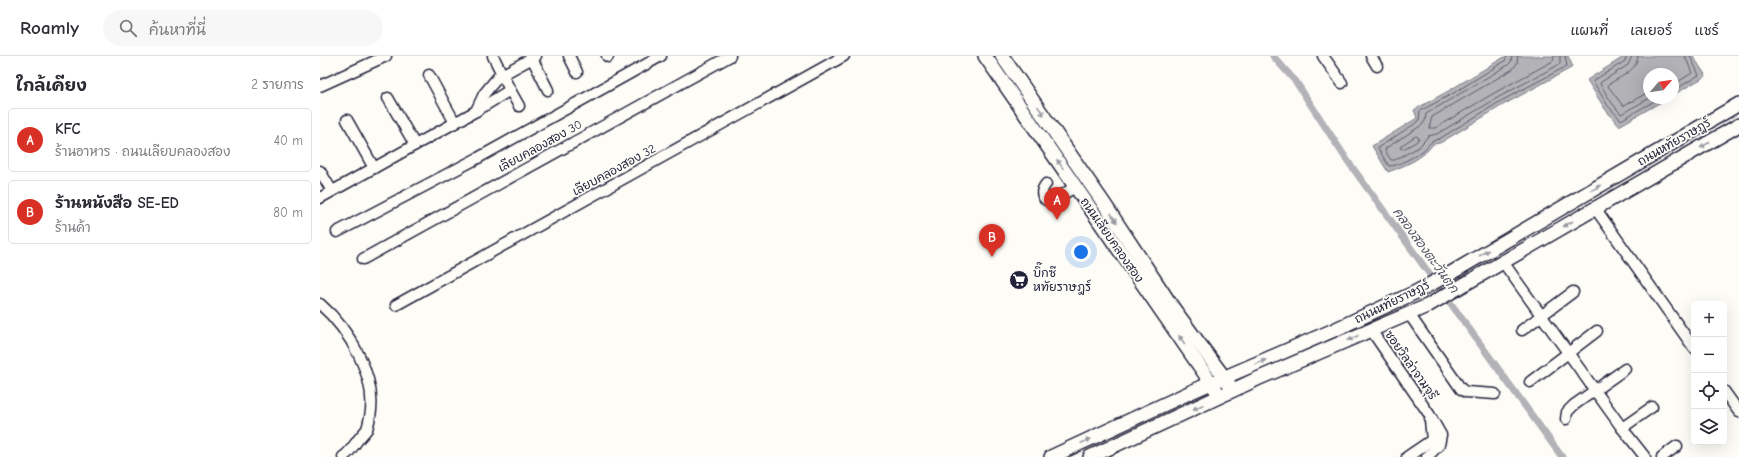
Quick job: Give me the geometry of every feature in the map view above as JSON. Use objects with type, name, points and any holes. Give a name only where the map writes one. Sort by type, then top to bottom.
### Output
[{"type":"main road","name":"ถนนเลียบคลองสอง","points":[[985,56],[1213,383],[1220,396]]},
{"type":"main road","name":"ถนนเลียบคลองสอง","points":[[1002,56],[1109,210],[1173,308],[1212,362],[1231,375],[1233,390]]},
{"type":"main road","points":[[1016,102],[1028,93]]},
{"type":"main road","name":"ถนนหทัยราษฎร์","points":[[1051,457],[1193,390],[1213,383],[1416,292],[1451,274],[1739,104]]},
{"type":"main road","name":"ถนนหทัยราษฎร์","points":[[1090,457],[1233,390],[1427,306],[1739,125]]},
{"type":"main road","points":[[1193,390],[1198,381],[1198,363]]},
{"type":"street","points":[[320,86],[386,56]]},
{"type":"street","points":[[493,56],[519,106]]},
{"type":"street","points":[[569,56],[577,72]]},
{"type":"street","points":[[337,232],[478,158],[661,56]]},
{"type":"street","name":"เลียบคลองสอง 30","points":[[363,259],[730,56]]},
{"type":"street","name":"เลียบคลองสอง 32","points":[[396,305],[844,56]]},
{"type":"street","points":[[1324,56],[1342,83]]},
{"type":"street","points":[[1371,56],[1377,66]]},
{"type":"street","points":[[476,111],[484,94],[498,77],[533,57],[548,90]]},
{"type":"street","points":[[429,76],[455,123]]},
{"type":"street","points":[[320,198],[455,123],[510,90]]},
{"type":"street","points":[[388,98],[415,145]]},
{"type":"street","points":[[347,120],[374,168]]},
{"type":"street","points":[[320,170],[332,191]]},
{"type":"street","points":[[1046,184],[1042,189],[1042,193],[1046,200],[1062,195],[1075,187]]},
{"type":"street","points":[[1595,208],[1691,344]]},
{"type":"street","points":[[1503,262],[1622,428],[1645,457]]},
{"type":"street","points":[[1522,330],[1573,292]]},
{"type":"street","points":[[320,304],[332,315],[349,339],[366,372],[371,391],[371,410],[367,428],[349,453],[344,457]]},
{"type":"street","points":[[1409,314],[1461,389],[1471,393],[1495,394]]},
{"type":"street","name":"ซอยวิลล่าจามจุรี","points":[[1371,330],[1429,414],[1435,449]]},
{"type":"street","points":[[1530,382],[1597,331]]},
{"type":"street","points":[[1566,419],[1567,412],[1574,405],[1625,369]]},
{"type":"street","points":[[1727,395],[1739,412]]},
{"type":"street","points":[[1622,428],[1652,407]]},
{"type":"street","points":[[1662,457],[1677,446]]},
{"type":"street","points":[[1407,457],[1435,449]]},
{"type":"street","points":[[1426,457],[1435,449]]},
{"type":"water","points":[[1506,56],[1568,56],[1572,65],[1571,68],[1503,105],[1440,143],[1433,144],[1419,158],[1388,172],[1372,146],[1417,118],[1414,110]]},
{"type":"water","points":[[1625,56],[1693,56],[1706,76],[1679,92],[1679,68],[1643,68],[1643,104],[1658,104],[1619,126],[1605,109],[1587,80]]},
{"type":"waterway","name":"คลองสองตะวันตก","points":[[1273,56],[1296,82],[1347,160],[1562,457]]},
{"type":"place","name":"KFC","points":[[1057,220]]},
{"type":"place","name":"ร้านหนังสือ SE-ED","points":[[992,257]]},
{"type":"place","name":"บิ๊กซี หทัยราษฎร์","points":[[1019,280]]}]
